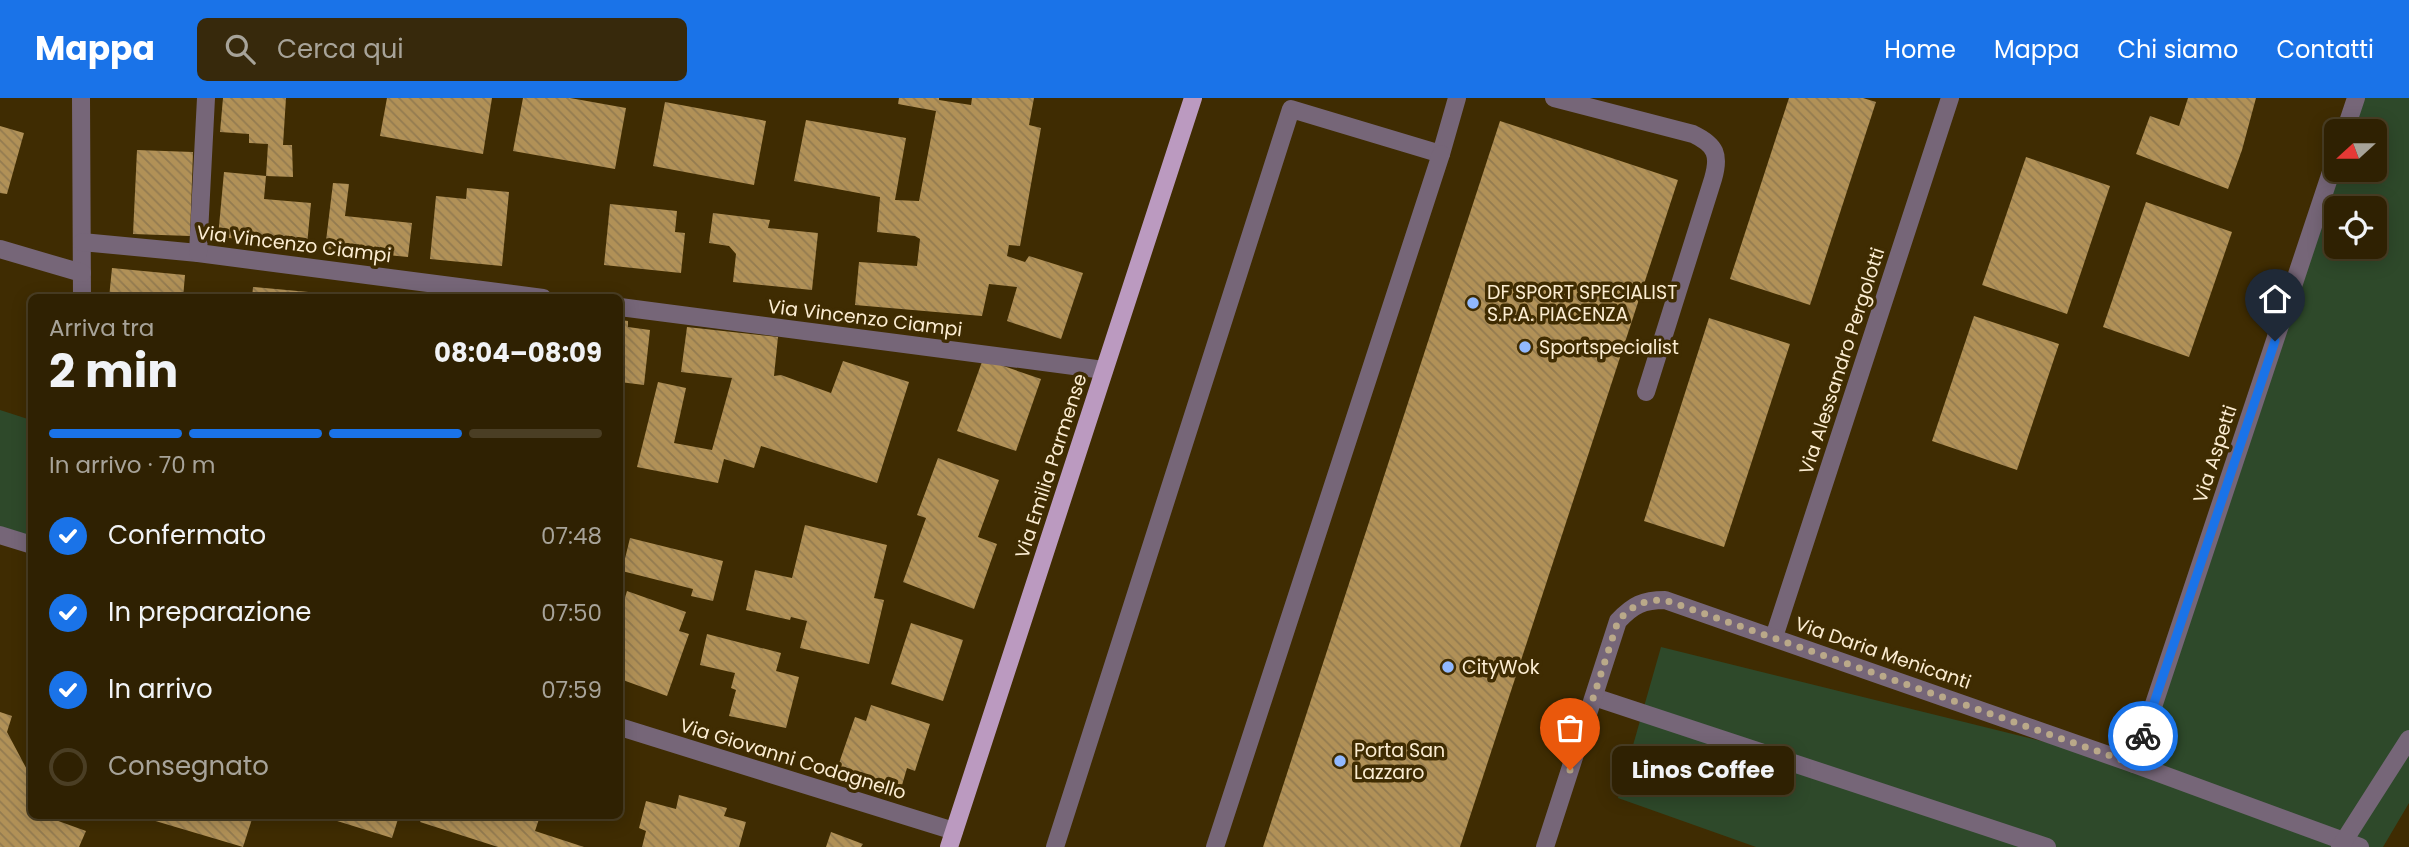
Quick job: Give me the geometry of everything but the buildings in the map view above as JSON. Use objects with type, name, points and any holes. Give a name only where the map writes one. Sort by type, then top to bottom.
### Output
[{"type":"main road","name":"Via Emilia Parmense","points":[[951,839],[1193,98]]},
{"type":"street","points":[[81,98],[82,294]]},
{"type":"street","points":[[198,253],[205,98]]},
{"type":"street","points":[[1215,847],[1457,98]]},
{"type":"street","points":[[1554,98],[1693,134],[1708,141],[1716,153],[1715,172],[1646,392]]},
{"type":"street","name":"Via Alessandro Pergolotti","points":[[1774,637],[1950,98]]},
{"type":"street","points":[[2349,119],[2356,98]]},
{"type":"street","points":[[1055,847],[1291,109],[1441,154]]},
{"type":"street","name":"Via Aspetti","points":[[2134,764],[2328,182]]},
{"type":"street","name":"Via Vincenzo Ciampi","points":[[82,242],[198,253],[512,294]]},
{"type":"street","points":[[0,248],[82,273]]},
{"type":"street","name":"Via Vincenzo Ciampi","points":[[623,307],[1104,370]]},
{"type":"street","points":[[0,535],[28,544]]},
{"type":"street","name":"Via Daria Menicanti","points":[[1545,847],[1618,621],[1631,607],[1650,600],[1665,600],[1774,637],[2134,764],[2348,845]]},
{"type":"street","points":[[1594,697],[2047,847]]},
{"type":"street","name":"Via Giovanni Codagnello","points":[[623,728],[951,839]]},
{"type":"street","points":[[2348,845],[2409,739]]},
{"type":"green space","points":[[2356,98],[2409,98],[2409,803],[2383,847],[1756,847],[1618,798],[1661,647],[2134,764],[2324,205],[2324,259],[2387,259],[2387,196],[2327,196],[2332,182],[2387,182],[2387,119],[2349,119]]},
{"type":"green space","points":[[0,410],[28,419],[28,541],[0,532]]},
{"type":"way so far","points":[[1570,770],[1618,621],[1631,607],[1650,600],[1665,600],[2134,764],[2143,736]]},
{"type":"place","name":"DF SPORT SPECIALIST S.P.A. PIACENZA","points":[[1473,303]]},
{"type":"place","name":"Sportspecialist","points":[[1525,347]]},
{"type":"place","name":"CityWok","points":[[1448,667]]},
{"type":"place","name":"Porta San Lazzaro","points":[[1340,761]]},
{"type":"place","name":"Linos Coffee","points":[[1570,770]]},
{"type":"route","points":[[2143,736],[2275,341]]}]
